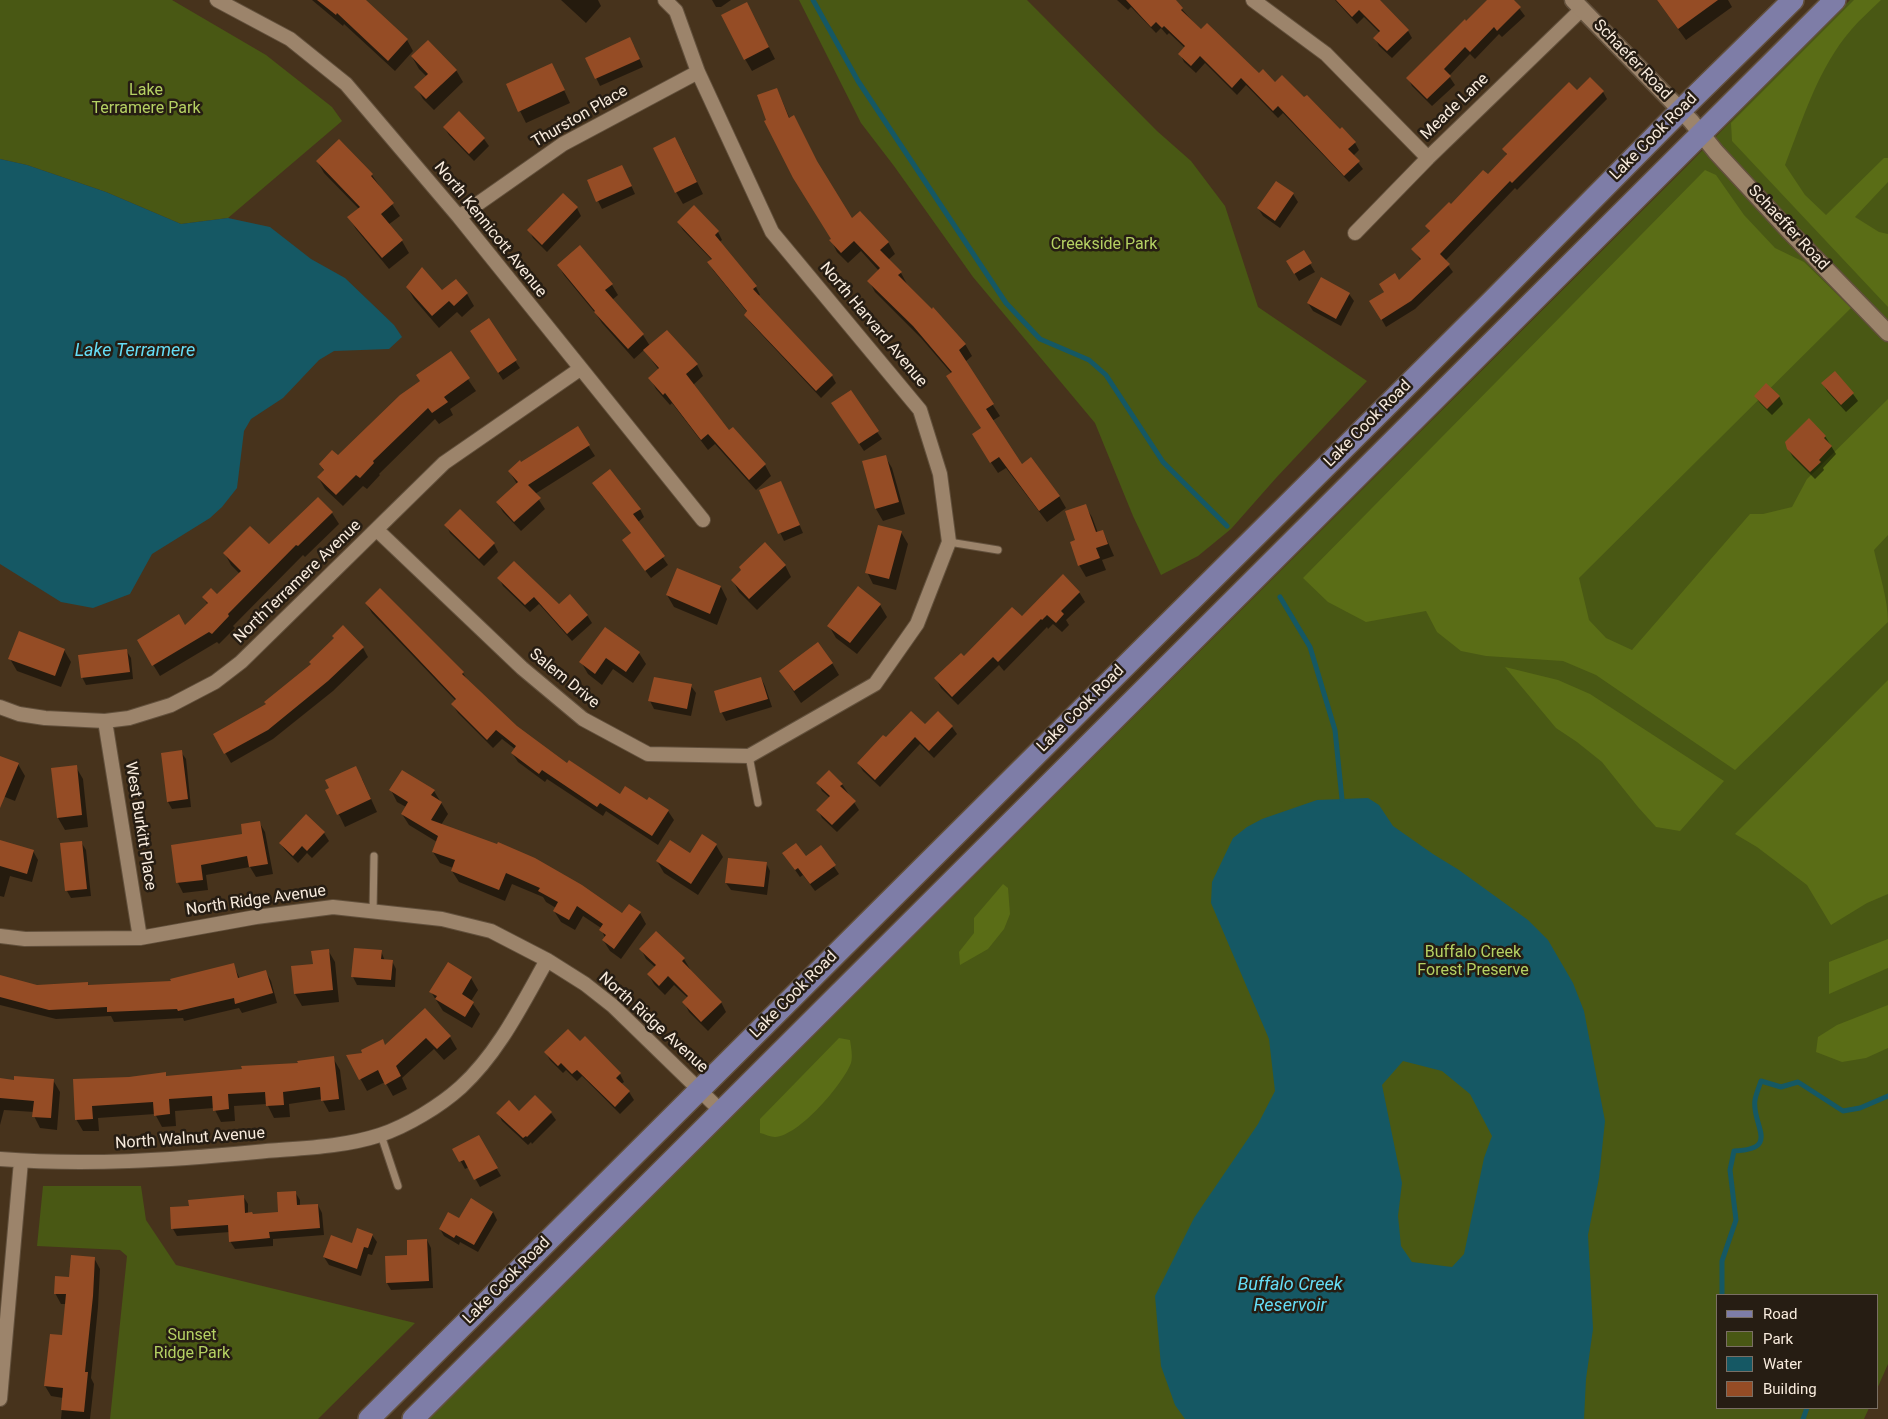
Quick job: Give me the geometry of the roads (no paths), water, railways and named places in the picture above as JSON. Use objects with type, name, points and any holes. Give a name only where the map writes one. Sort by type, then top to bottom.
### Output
[{"type":"main road","name":"Lake Cook Road","points":[[414,1419],[1491,345],[1691,121],[1793,0]]},
{"type":"main road","name":"Lake Cook Road","points":[[368,1419],[1485,308],[1691,121],[1835,0]]},
{"type":"street","name":"North Kennicott Avenue","points":[[217,0],[290,39],[346,84],[459,217],[704,520]]},
{"type":"street","name":"North Harvard Avenue","points":[[665,0],[676,11],[698,72],[772,232],[920,410],[940,474],[949,542],[917,624],[875,684],[749,756]]},
{"type":"street","points":[[1253,0],[1326,54],[1428,158]]},
{"type":"street","name":"Meade Lane","points":[[1355,233],[1578,4]]},
{"type":"street","name":"Schaefer Road","points":[[1578,4],[1691,121]]},
{"type":"street","name":"Thurston Place","points":[[459,217],[563,144],[698,72]]},
{"type":"street","name":"Schaeffer Road","points":[[1691,121],[1791,233],[1888,333]]},
{"type":"street","name":"NorthTerramere Avenue","points":[[0,707],[19,714],[45,718],[105,721],[129,718],[172,705],[215,682],[241,662],[444,463],[580,369]]},
{"type":"street","name":"Salem Drive","points":[[377,530],[522,668],[583,719],[648,754],[749,756]]},
{"type":"street","name":"West Burkitt Place","points":[[105,721],[140,938]]},
{"type":"street","name":"North Ridge Avenue","points":[[0,936],[25,939],[140,938],[256,917],[333,907],[442,918],[491,931],[547,960],[584,984],[614,1006],[722,1111]]},
{"type":"street","name":"North Walnut Avenue","points":[[0,1159],[114,1163],[167,1160],[350,1143],[381,1135],[424,1114],[460,1088],[486,1061],[506,1033],[547,960]]},
{"type":"street","points":[[0,1399],[21,1161]]},
{"type":"lane","points":[[949,542],[998,550]]},
{"type":"lane","points":[[749,756],[758,803]]},
{"type":"lane","points":[[373,911],[374,856]]},
{"type":"lane","points":[[381,1135],[398,1186]]},
{"type":"water","name":"Lake Terramere","points":[[0,159],[27,165],[106,192],[181,224],[228,218],[270,227],[311,259],[345,278],[394,325],[402,337],[389,349],[334,351],[319,360],[283,398],[251,419],[244,431],[237,488],[222,507],[210,518],[152,554],[130,594],[93,608],[61,602],[0,564]]},
{"type":"water","name":"Buffalo Creek Reservoir","points":[[1368,798],[1379,805],[1393,826],[1459,870],[1528,920],[1548,940],[1573,983],[1584,1011],[1605,1121],[1599,1178],[1588,1235],[1593,1329],[1586,1379],[1584,1419],[1185,1419],[1175,1405],[1161,1366],[1155,1296],[1194,1218],[1258,1124],[1275,1091],[1269,1039],[1211,903],[1212,882],[1233,838],[1247,827],[1262,819],[1317,800]],"holes":[[[1403,1061],[1442,1071],[1470,1094],[1492,1136],[1484,1158],[1464,1254],[1452,1267],[1412,1262],[1401,1246],[1398,1216],[1402,1183],[1382,1085]]]},
{"type":"waterway","points":[[813,0],[858,81],[1006,303],[1040,339],[1089,360],[1106,375],[1163,462],[1227,526]]},
{"type":"waterway","points":[[1280,597],[1310,647],[1335,730],[1342,799]]},
{"type":"waterway","points":[[1722,1294],[1722,1261],[1736,1220],[1730,1170],[1734,1151],[1749,1149],[1757,1146],[1761,1141],[1755,1109],[1755,1098],[1761,1081],[1781,1087],[1798,1082],[1843,1111],[1860,1108],[1888,1096]]},
{"type":"waterway","points":[[1803,1419],[1807,1409]]},
{"type":"park label","name":"Lake Terramere Park","points":[[146,100]]},
{"type":"park label","name":"Creekside Park","points":[[1104,245]]},
{"type":"park label","name":"Buffalo Creek Forest Preserve","points":[[1473,962]]},
{"type":"park label","name":"Sunset Ridge Park","points":[[192,1345]]}]
